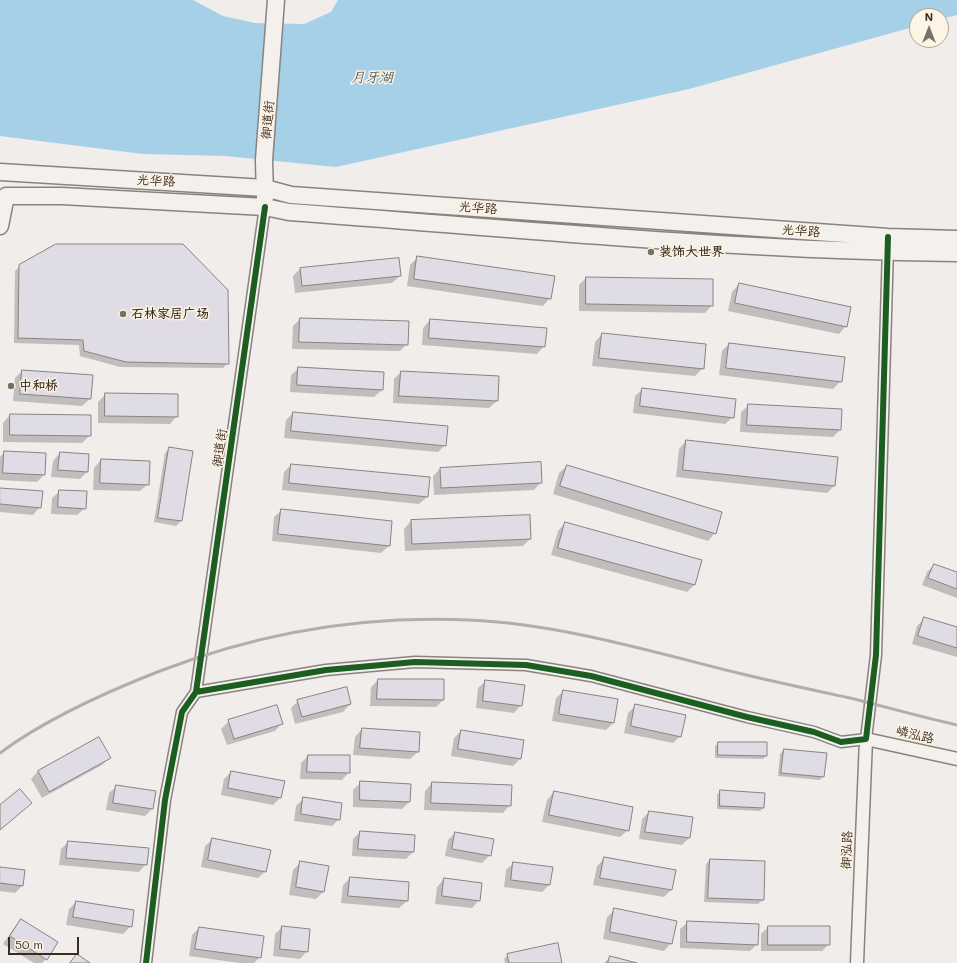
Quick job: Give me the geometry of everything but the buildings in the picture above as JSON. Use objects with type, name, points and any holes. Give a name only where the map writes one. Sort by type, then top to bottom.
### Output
[{"type":"main road","points":[[265,207],[264,160],[276,0]]},
{"type":"main road","name":"光华路","points":[[0,172],[265,188],[291,195],[888,245],[957,253]]},
{"type":"main road","name":"光华路","points":[[0,226],[6,196],[62,196],[265,207],[289,212],[734,245],[888,245],[957,239]]},
{"type":"street","name":"御道街","points":[[196,692],[265,207]]},
{"type":"street","points":[[146,963],[168,785],[182,712],[196,692],[326,670],[415,662],[526,664],[592,676],[732,713],[814,732],[841,742],[866,739],[876,655],[888,245]]},
{"type":"street","name":"嶙泓路","points":[[866,739],[957,759]]},
{"type":"street","name":"御泓路","points":[[857,963],[866,739]]},
{"type":"water","name":"月牙湖","points":[[0,0],[193,0],[223,16],[255,23],[304,24],[331,12],[338,0],[957,0],[957,15],[949,17],[949,8],[909,8],[909,28],[689,89],[336,167],[226,156],[143,154],[0,136]]},
{"type":"railway","points":[[0,753],[37,728],[98,697],[160,671],[235,646],[312,629],[351,624],[430,619],[503,623],[571,633],[850,698],[957,725]]},
{"type":"cycle path","points":[[196,692],[265,207]]},
{"type":"cycle path","points":[[146,963],[165,800],[182,712],[196,692],[326,670],[415,662],[526,665],[591,676],[747,717],[814,732],[841,742],[866,739],[876,655],[888,237]]},
{"type":"place","name":"装饰大世界","points":[[651,252]]},
{"type":"place","name":"石林家居广场","points":[[123,314]]},
{"type":"place","name":"中和桥","points":[[11,386]]}]
